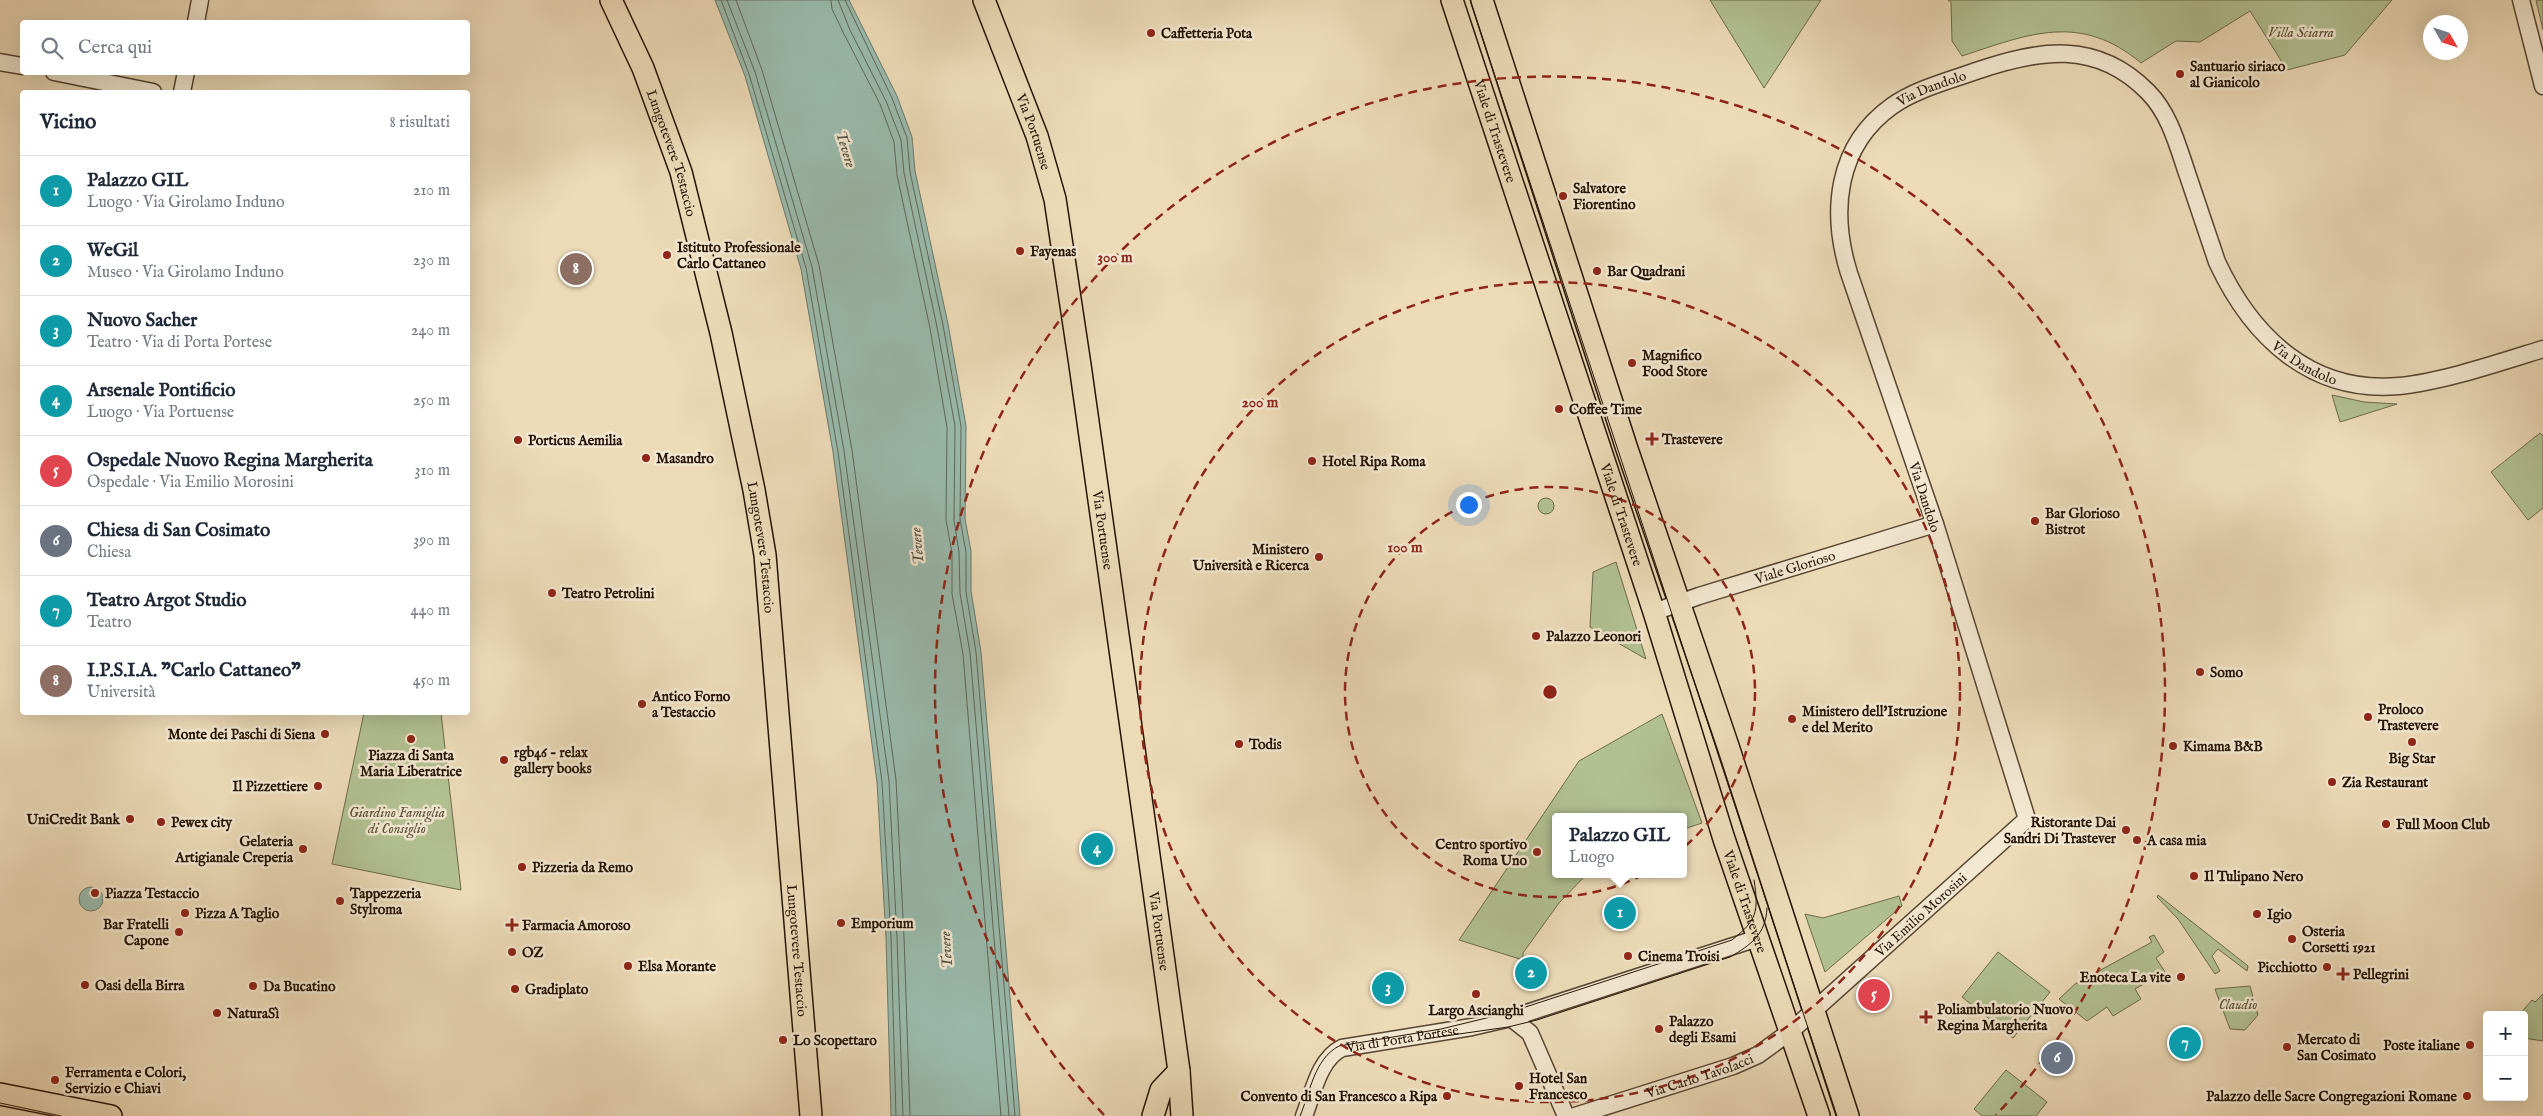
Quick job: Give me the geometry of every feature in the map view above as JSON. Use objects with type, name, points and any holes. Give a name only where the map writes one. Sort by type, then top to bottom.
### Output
[{"type":"main road","name":"Lungotevere Testaccio","points":[[610,0],[643,68],[681,172],[721,333],[758,510],[764,549],[811,1116]]},
{"type":"main road","name":"Via Portuense","points":[[984,0],[1037,136],[1055,199],[1179,1071],[1182,1116]]},
{"type":"main road","name":"Viale di Trastevere","points":[[1452,0],[1654,612],[1724,839],[1819,1116]]},
{"type":"main road","name":"Viale di Trastevere","points":[[1482,0],[1678,603],[1728,746],[1848,1116]]},
{"type":"main road","points":[[1604,460],[1623,434]]},
{"type":"main road","points":[[1758,938],[1769,928],[1776,913],[1774,891]]},
{"type":"main road","points":[[1152,1116],[1161,1090],[1179,1071]]},
{"type":"main road","points":[[0,1094],[111,1116]]},
{"type":"street","points":[[196,20],[200,0]]},
{"type":"street","points":[[2520,0],[2543,86]]},
{"type":"street","name":"Via Dandolo","points":[[2028,820],[1935,524],[1847,266],[1839,230],[1840,190],[1847,168],[1861,140],[1876,120],[1892,106],[1920,92],[2012,59],[2049,52],[2082,56],[2120,71],[2148,92],[2164,114],[2173,132],[2217,262],[2230,289],[2243,310],[2261,332],[2303,365],[2346,383],[2398,386],[2434,380],[2543,349]]},
{"type":"street","points":[[0,62],[20,66]]},
{"type":"street","points":[[69,75],[143,90]]},
{"type":"street","points":[[182,90],[185,75]]},
{"type":"street","name":"Viale Glorioso","points":[[1654,612],[1935,524]]},
{"type":"street","name":"Via Emilio Morosini","points":[[1813,1011],[2028,820]]},
{"type":"street","name":"Via di Porta Portese","points":[[1304,1116],[1323,1066],[1338,1050],[1351,1046],[1472,1027],[1512,1018],[1758,938]]},
{"type":"street","points":[[1791,1030],[1813,1011]]},
{"type":"street","points":[[1512,1018],[1530,1033],[1566,1116]]},
{"type":"street","name":"Via Carlo Tavolacci","points":[[1575,1116],[1733,1066],[1758,1055],[1791,1030]]},
{"type":"green space","points":[[1710,0],[1821,0],[1764,88]]},
{"type":"green space","name":"Villa Sciarra","points":[[1948,0],[2392,0],[2345,55],[2287,70],[2250,11],[2200,42],[2176,41],[2141,63],[2119,47],[2097,37],[2054,32],[2032,35],[1962,56],[1952,41],[1951,2]]},
{"type":"green space","points":[[2536,0],[2543,0],[2543,30]]},
{"type":"green space","points":[[2332,395],[2364,402],[2397,404],[2340,422]]},
{"type":"green space","points":[[2540,433],[2543,436],[2543,508],[2528,520],[2491,472]]},
{"type":"green space","points":[[1546,498],[1552,500],[1554,506],[1552,512],[1546,514],[1540,512],[1538,506],[1540,500]]},
{"type":"green space","points":[[1616,562],[1646,659],[1590,627],[1593,572]]},
{"type":"green space","name":"Centro sportivo Roma Uno","points":[[1662,714],[1702,823],[1687,828],[1687,813],[1552,813],[1552,878],[1583,878],[1559,903],[1523,953],[1523,960],[1459,940],[1579,761]]},
{"type":"green space","name":"Giardino Famiglia di Consiglio","points":[[364,715],[441,715],[461,890],[332,864]]},
{"type":"green space","points":[[2158,895],[2248,966],[2247,971],[2218,949],[2212,956],[2220,971],[2215,974],[2178,919],[2157,897]]},
{"type":"green space","points":[[1899,896],[1902,906],[1825,972],[1805,914],[1823,918]]},
{"type":"green space","points":[[2154,935],[2164,952],[2156,958],[2165,972],[2135,989],[2141,999],[2113,1016],[2107,1007],[2087,1021],[2059,999],[2075,984],[2152,942],[2149,937]]},
{"type":"green space","points":[[1998,952],[2050,992],[2013,1038],[1962,997]]},
{"type":"green space","name":"Claudio","points":[[2250,986],[2258,1015],[2245,1030],[2230,1029],[2215,989]]},
{"type":"green space","points":[[2543,994],[2543,1041],[2528,1039],[2528,1011],[2522,1011],[2532,1000],[2535,1002]]},
{"type":"green space","points":[[2006,1070],[2047,1102],[2036,1116],[1982,1116],[1974,1109]]},
{"type":"water","name":"Tevere","points":[[715,0],[849,0],[897,96],[912,137],[915,171],[948,324],[966,426],[965,519],[971,551],[971,591],[981,652],[1020,1116],[891,1116],[886,938],[877,782],[833,452],[801,269],[745,76]]},
{"type":"water","points":[[91,887],[99,891],[103,899],[99,907],[91,911],[83,907],[79,899],[83,891]]},
{"type":"tram line","points":[[1470,0],[1837,1116]]},
{"type":"tram line","points":[[1300,1116],[1318,1068],[1324,1059],[1339,1046],[1441,1029],[1507,1013],[1732,940],[1747,927],[1754,914],[1756,908],[1754,880]]},
{"type":"tram line","points":[[1424,1039],[1508,1027],[1537,1020],[1730,957],[1745,948],[1756,938],[1764,925],[1767,908]]},
{"type":"tram line","points":[[0,1103],[61,1116]]},
{"type":"place","name":"Caffetteria Pota","points":[[1151,33]]},
{"type":"place","name":"Santuario siriaco al Gianicolo","points":[[2180,74]]},
{"type":"place","name":"Salvatore Fiorentino","points":[[1563,196]]},
{"type":"place","name":"Fayenas","points":[[1020,251]]},
{"type":"place","name":"Istituto Professionale Carlo Cattaneo","points":[[667,255]]},
{"type":"place","name":"I.P.S.I.A. \"Carlo Cattaneo\"","points":[[576,269]]},
{"type":"place","name":"Bar Quadrani","points":[[1597,271]]},
{"type":"place","name":"Magnifico Food Store","points":[[1632,363]]},
{"type":"place","name":"Coffee Time","points":[[1559,409]]},
{"type":"place","name":"Trastevere","points":[[1652,439]]},
{"type":"place","name":"Porticus Aemilia","points":[[518,440]]},
{"type":"place","name":"Masandro","points":[[646,458]]},
{"type":"place","name":"Hotel Ripa Roma","points":[[1312,461]]},
{"type":"place","name":"Bar Glorioso Bistrot","points":[[2035,521]]},
{"type":"place","name":"Ministero Università e Ricerca","points":[[1319,557]]},
{"type":"place","name":"Teatro Petrolini","points":[[552,593]]},
{"type":"place","name":"Palazzo Leonori","points":[[1536,636]]},
{"type":"place","name":"Somo","points":[[2200,672]]},
{"type":"place","name":"Antico Forno a Testaccio","points":[[642,704]]},
{"type":"place","name":"Proloco Trastevere","points":[[2368,717]]},
{"type":"place","name":"Ministero dell'Istruzione e del Merito","points":[[1792,719]]},
{"type":"place","name":"Monte dei Paschi di Siena","points":[[325,734]]},
{"type":"place","name":"Piazza di Santa Maria Liberatrice","points":[[411,739]]},
{"type":"place","name":"Big Star","points":[[2412,742]]},
{"type":"place","name":"Todis","points":[[1239,744]]},
{"type":"place","name":"Kimama B&B","points":[[2173,746]]},
{"type":"place","name":"rgb46 - relax gallery books","points":[[504,760]]},
{"type":"place","name":"Zia Restaurant","points":[[2332,782]]},
{"type":"place","name":"Il Pizzettiere","points":[[318,786]]},
{"type":"place","name":"UniCredit Bank","points":[[130,819]]},
{"type":"place","name":"Pewex city","points":[[161,822]]},
{"type":"place","name":"Full Moon Club","points":[[2386,824]]},
{"type":"place","name":"Ristorante Dai Sandri Di Trastever","points":[[2126,830]]},
{"type":"place","name":"A casa mia","points":[[2137,840]]},
{"type":"place","name":"Gelateria Artigianale Creperia","points":[[303,849]]},
{"type":"place","name":"Arsenale Pontificio","points":[[1097,849]]},
{"type":"place","name":"Centro sportivo Roma Uno","points":[[1537,852]]},
{"type":"place","name":"Pizzeria da Remo","points":[[522,867]]},
{"type":"place","name":"Il Tulipano Nero","points":[[2194,876]]},
{"type":"place","name":"Piazza Testaccio","points":[[95,893]]},
{"type":"place","name":"Tappezzeria Stylroma","points":[[340,901]]},
{"type":"place","name":"Pizza A Taglio","points":[[185,913]]},
{"type":"place","name":"Palazzo GIL","points":[[1620,913]]},
{"type":"place","name":"Igio","points":[[2257,914]]},
{"type":"place","name":"Emporium","points":[[841,923]]},
{"type":"place","name":"Farmacia Amoroso","points":[[512,925]]},
{"type":"place","name":"Bar Fratelli Capone","points":[[179,932]]},
{"type":"place","name":"Osteria Corsetti 1921","points":[[2292,939]]},
{"type":"place","name":"OZ","points":[[512,952]]},
{"type":"place","name":"Cinema Troisi","points":[[1628,956]]},
{"type":"place","name":"Elsa Morante","points":[[628,966]]},
{"type":"place","name":"Picchiotto","points":[[2327,967]]},
{"type":"place","name":"WeGil","points":[[1531,973]]},
{"type":"place","name":"Pellegrini","points":[[2343,974]]},
{"type":"place","name":"Enoteca La vite","points":[[2181,977]]},
{"type":"place","name":"Oasi della Birra","points":[[85,985]]},
{"type":"place","name":"Da Bucatino","points":[[253,986]]},
{"type":"place","name":"Nuovo Sacher","points":[[1388,988]]},
{"type":"place","name":"Gradiplato","points":[[515,989]]},
{"type":"place","name":"Largo Ascianghi","points":[[1476,994]]},
{"type":"place","name":"Ospedale Nuovo Regina Margherita","points":[[1874,995]]},
{"type":"place","name":"NaturaSì","points":[[217,1013]]},
{"type":"place","name":"Poliambulatorio Nuovo Regina Margherita","points":[[1926,1017]]},
{"type":"place","name":"Palazzo degli Esami","points":[[1659,1029]]},
{"type":"place","name":"Lo Scopettaro","points":[[783,1040]]},
{"type":"place","name":"Teatro Argot Studio","points":[[2185,1043]]},
{"type":"place","name":"Poste italiane","points":[[2470,1045]]},
{"type":"place","name":"Mercato di San Cosimato","points":[[2287,1047]]},
{"type":"place","name":"Chiesa di San Cosimato","points":[[2057,1058]]},
{"type":"place","name":"Ferramenta e Colori, Servizio e Chiavi","points":[[55,1080]]},
{"type":"place","name":"Hotel San Francesco","points":[[1519,1086]]},
{"type":"place","name":"Convento di San Francesco a Ripa","points":[[1447,1096]]},
{"type":"place","name":"Palazzo delle Sacre Congregazioni Romane","points":[[2467,1096]]}]
